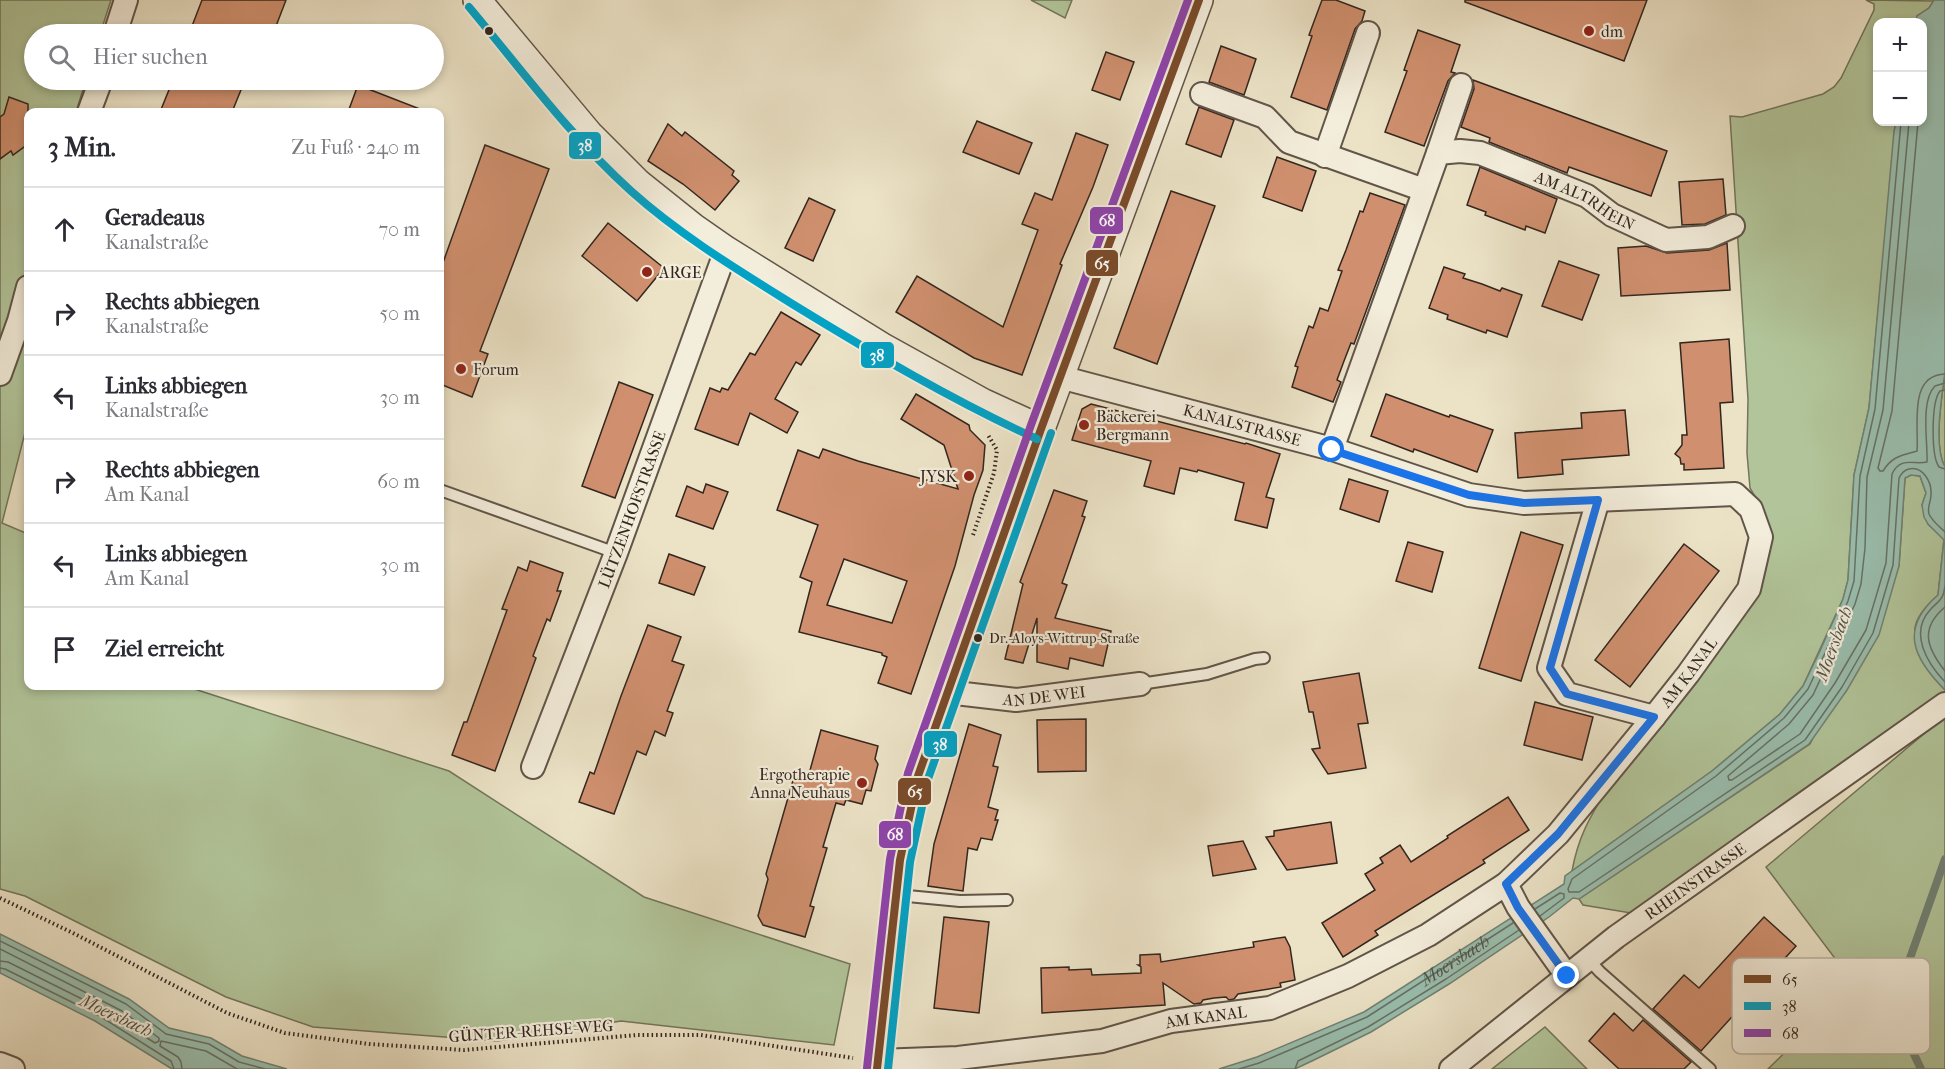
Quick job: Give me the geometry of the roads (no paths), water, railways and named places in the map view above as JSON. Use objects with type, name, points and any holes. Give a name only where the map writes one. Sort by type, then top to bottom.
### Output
[{"type":"street","points":[[118,24],[126,0]]},
{"type":"street","points":[[477,0],[589,134],[630,175],[693,227],[881,346],[984,403],[1041,429]]},
{"type":"street","points":[[877,1065],[900,860],[918,776],[1041,429],[1199,0]]},
{"type":"street","points":[[1325,156],[1368,33]]},
{"type":"street","points":[[1332,450],[1461,86]]},
{"type":"street","points":[[90,108],[97,90]]},
{"type":"street","points":[[1202,94],[1265,117],[1289,142],[1424,190]]},
{"type":"street","name":"AM ALTRHEIN","points":[[1438,153],[1480,153],[1587,196],[1612,215],[1666,240],[1708,237],[1733,226]]},
{"type":"street","name":"LÜTZENHOFSTRASSE","points":[[532,766],[616,554],[726,250]]},
{"type":"street","points":[[0,374],[24,302]]},
{"type":"street","name":"KANALSTRASSE","points":[[1060,377],[1332,450],[1469,495],[1524,503],[1735,494]]},
{"type":"street","name":"AM KANAL","points":[[877,1065],[958,1059],[1102,1041],[1171,1021],[1270,1008],[1348,976],[1428,935],[1506,884],[1558,834],[1688,674],[1749,589],[1761,537],[1751,508],[1735,494]]},
{"type":"street","points":[[1598,500],[1550,668],[1567,694],[1654,717]]},
{"type":"street","name":"AN DE WEI","points":[[947,692],[1016,700],[1140,684]]},
{"type":"street","name":"RHEINSTRASSE","points":[[1451,1069],[1616,937],[1940,708]]},
{"type":"street","points":[[1506,884],[1518,908],[1567,976]]},
{"type":"street","points":[[0,1064],[13,1069]]},
{"type":"lane","points":[[444,491],[616,554]]},
{"type":"lane","points":[[1140,684],[1207,674],[1264,658]]},
{"type":"lane","points":[[896,895],[960,901],[1007,900]]},
{"type":"lane","points":[[1588,959],[1710,1069]]},
{"type":"water","name":"Moersbach","points":[[1934,0],[1945,0],[1945,372],[1939,434],[1941,458],[1945,467],[1945,690],[1925,666],[1918,655],[1915,643],[1918,620],[1938,595],[1944,540],[1924,517],[1922,505],[1926,493],[1920,476],[1911,475],[1905,478],[1899,566],[1879,635],[1847,690],[1809,744],[1579,899],[1573,898],[1549,917],[1449,984],[1371,1032],[1295,1069],[1219,1069],[1257,1057],[1364,1012],[1564,884],[1565,876],[1712,771],[1780,714],[1803,686],[1843,599],[1848,580],[1854,475],[1869,408],[1894,131],[1895,126],[1927,126],[1927,18],[1917,18],[1929,8]]},
{"type":"water","name":"Moersbach","points":[[0,934],[129,999],[169,1028],[211,1038],[242,1056],[287,1069],[172,1069],[95,1021],[0,973]]},
{"type":"waterway","points":[[1910,958],[1945,859]]},
{"type":"waterway","points":[[1914,1054],[1921,1069]]},
{"type":"place","name":"dm","points":[[1589,31]]},
{"type":"place","name":"ARGE","points":[[647,272]]},
{"type":"place","name":"Forum","points":[[461,369]]},
{"type":"place","name":"Bäckerei Bergmann","points":[[1084,425]]},
{"type":"place","name":"JYSK","points":[[969,476]]},
{"type":"place","name":"Dr.-Aloys-Wittrup-Straße","points":[[978,638]]},
{"type":"place","name":"Ergotherapie Anna Neuhaus","points":[[862,783]]}]
